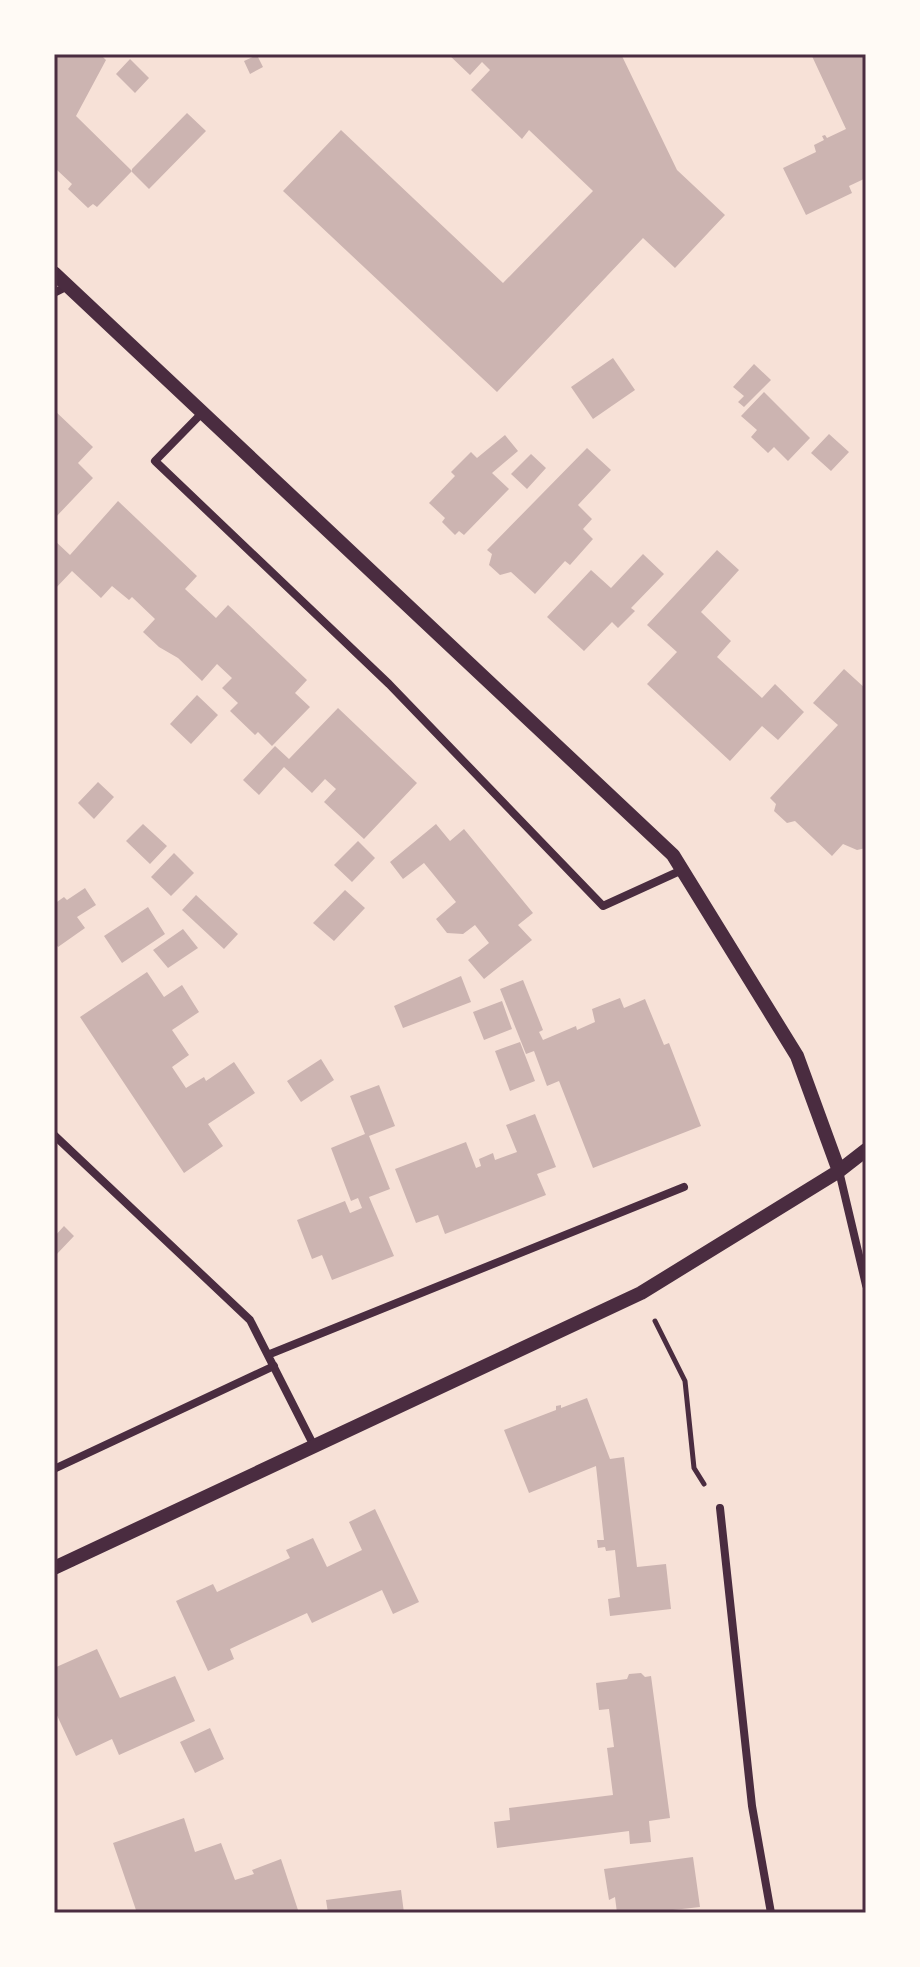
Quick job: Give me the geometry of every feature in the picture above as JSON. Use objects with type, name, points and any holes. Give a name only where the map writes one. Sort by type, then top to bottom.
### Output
[{"type":"street","points":[[54,273],[673,855],[797,1056],[839,1171],[866,1285]]},
{"type":"street","points":[[54,293],[68,286]]},
{"type":"street","points":[[202,413],[155,461],[389,684],[603,906],[682,870]]},
{"type":"street","points":[[54,1135],[250,1320],[270,1354],[314,1446]]},
{"type":"street","points":[[54,1568],[641,1293],[839,1171],[866,1150]]},
{"type":"street","points":[[270,1354],[684,1187]]},
{"type":"street","points":[[54,1469],[274,1366]]},
{"type":"street","points":[[720,1508],[752,1806],[771,1913]]},
{"type":"path","points":[[641,1293],[685,1381],[694,1468],[720,1508]]},
{"type":"building","points":[[54,54],[100,54],[106,60],[76,116],[132,171],[97,207],[93,204],[88,208],[68,189],[72,184],[57,170],[54,173]]},
{"type":"building","points":[[448,54],[621,54],[677,170],[725,215],[675,268],[643,238],[497,392],[283,191],[341,130],[503,283],[593,191],[529,130],[522,139],[471,90],[490,70],[482,62],[470,75]]},
{"type":"building","points":[[811,54],[866,54],[866,178],[849,186],[852,193],[806,215],[783,168],[816,152],[814,145],[824,140],[822,136],[827,138],[846,129]]},
{"type":"building","points":[[257,55],[263,67],[250,74],[244,61]]},
{"type":"building","points":[[130,59],[149,78],[135,93],[116,74]]},
{"type":"building","points":[[187,113],[206,131],[149,189],[132,169]]},
{"type":"building","points":[[613,358],[635,390],[593,419],[571,387]]},
{"type":"building","points":[[754,364],[771,380],[744,407],[738,402],[744,396],[733,387]]},
{"type":"building","points":[[764,392],[810,438],[788,461],[774,447],[768,453],[751,437],[757,430],[741,416]]},
{"type":"building","points":[[54,410],[93,447],[78,463],[93,478],[54,519]]},
{"type":"building","points":[[829,434],[849,452],[831,471],[811,453]]},
{"type":"building","points":[[505,435],[518,451],[492,473],[509,489],[464,535],[459,531],[455,535],[442,522],[445,518],[429,503],[455,476],[451,472],[471,452],[477,458]]},
{"type":"building","points":[[587,448],[611,470],[578,505],[592,519],[583,529],[593,539],[570,565],[565,561],[535,594],[511,572],[500,575],[489,565],[492,554],[487,550]]},
{"type":"building","points":[[531,454],[546,468],[527,489],[511,474]]},
{"type":"building","points":[[118,501],[197,576],[185,589],[216,618],[228,605],[307,680],[295,693],[310,707],[272,746],[258,732],[255,735],[230,711],[238,703],[222,688],[232,678],[217,664],[202,681],[178,658],[159,647],[143,632],[155,619],[132,597],[129,600],[112,586],[101,598],[72,571],[54,590],[54,540],[70,555]]},
{"type":"building","points":[[717,550],[739,570],[701,612],[731,641],[717,657],[762,698],[775,684],[804,712],[778,740],[762,726],[730,761],[647,684],[677,652],[647,625]]},
{"type":"building","points":[[643,554],[664,574],[631,608],[635,611],[618,628],[612,622],[584,651],[547,617],[591,570],[611,588]]},
{"type":"building","points":[[844,669],[866,689],[866,848],[857,850],[843,844],[832,856],[795,821],[787,823],[774,811],[776,804],[770,798],[838,725],[813,703]]},
{"type":"building","points":[[197,695],[218,715],[191,744],[170,724]]},
{"type":"building","points":[[338,708],[417,783],[364,839],[324,802],[336,789],[325,779],[312,793],[284,767],[259,795],[243,780],[275,746],[289,759]]},
{"type":"building","points":[[98,782],[114,797],[94,819],[78,803]]},
{"type":"building","points":[[143,824],[167,846],[150,864],[126,841]]},
{"type":"building","points":[[436,824],[450,841],[464,829],[533,913],[518,925],[532,940],[484,979],[468,960],[489,943],[475,925],[463,934],[447,933],[436,919],[456,902],[424,863],[403,879],[390,862]]},
{"type":"building","points":[[358,841],[375,858],[352,882],[334,865]]},
{"type":"building","points":[[174,853],[194,873],[171,896],[151,877]]},
{"type":"building","points":[[85,888],[96,905],[77,917],[85,928],[58,947],[54,942],[54,904],[64,897],[67,900]]},
{"type":"building","points":[[345,890],[365,908],[334,941],[313,923]]},
{"type":"building","points":[[196,895],[238,934],[224,949],[182,910]]},
{"type":"building","points":[[148,907],[165,934],[122,963],[104,936]]},
{"type":"building","points":[[183,929],[198,948],[168,968],[153,950]]},
{"type":"building","points":[[147,972],[164,997],[182,985],[199,1012],[172,1030],[189,1055],[172,1067],[186,1088],[204,1077],[206,1081],[234,1062],[255,1093],[208,1124],[223,1146],[184,1173],[80,1017]]},
{"type":"building","points":[[461,976],[471,1002],[403,1028],[394,1006]]},
{"type":"building","points":[[523,980],[543,1030],[539,1032],[543,1040],[576,1026],[577,1030],[595,1022],[592,1009],[620,998],[624,1008],[645,999],[664,1045],[669,1043],[701,1126],[593,1168],[559,1081],[547,1086],[534,1051],[526,1054],[500,989]]},
{"type":"building","points":[[502,1001],[512,1029],[484,1040],[473,1012]]},
{"type":"building","points":[[520,1042],[535,1081],[510,1091],[495,1051]]},
{"type":"building","points":[[321,1059],[334,1080],[301,1102],[287,1081]]},
{"type":"building","points":[[379,1085],[395,1126],[369,1136],[390,1189],[369,1197],[394,1256],[332,1280],[322,1255],[312,1259],[297,1220],[345,1201],[350,1213],[362,1208],[358,1198],[351,1201],[331,1148],[365,1134],[350,1096]]},
{"type":"building","points":[[535,1114],[556,1167],[537,1174],[546,1195],[445,1234],[438,1215],[416,1223],[395,1169],[466,1142],[476,1168],[481,1166],[479,1159],[493,1153],[495,1160],[517,1152],[506,1125]]},
{"type":"building","points":[[64,1226],[74,1236],[56,1255],[54,1237]]},
{"type":"building","points":[[587,1398],[610,1459],[624,1457],[637,1567],[666,1564],[671,1609],[610,1616],[608,1599],[620,1597],[615,1550],[598,1548],[597,1540],[604,1540],[596,1466],[529,1493],[504,1430],[556,1410],[556,1406],[561,1405],[561,1408]]},
{"type":"building","points":[[375,1509],[419,1602],[393,1614],[382,1590],[312,1623],[307,1613],[230,1649],[234,1659],[208,1671],[176,1601],[213,1584],[217,1592],[290,1558],[286,1550],[313,1538],[327,1567],[362,1550],[349,1522]]},
{"type":"building","points":[[97,1649],[120,1698],[175,1676],[195,1721],[119,1755],[112,1739],[76,1756],[54,1709],[54,1668]]},
{"type":"building","points":[[641,1673],[645,1677],[651,1676],[670,1818],[649,1821],[651,1842],[630,1844],[629,1831],[497,1848],[494,1822],[510,1820],[509,1808],[613,1795],[607,1748],[614,1747],[609,1709],[599,1710],[596,1683],[627,1679],[629,1674]]},
{"type":"building","points":[[210,1728],[224,1759],[195,1773],[180,1742]]},
{"type":"building","points":[[184,1818],[195,1852],[221,1843],[235,1880],[254,1874],[252,1870],[281,1859],[299,1913],[137,1913],[113,1843]]},
{"type":"building","points":[[693,1857],[700,1907],[673,1910],[674,1913],[617,1913],[615,1897],[609,1900],[604,1869]]},
{"type":"building","points":[[401,1890],[404,1913],[328,1913],[326,1900]]}]
